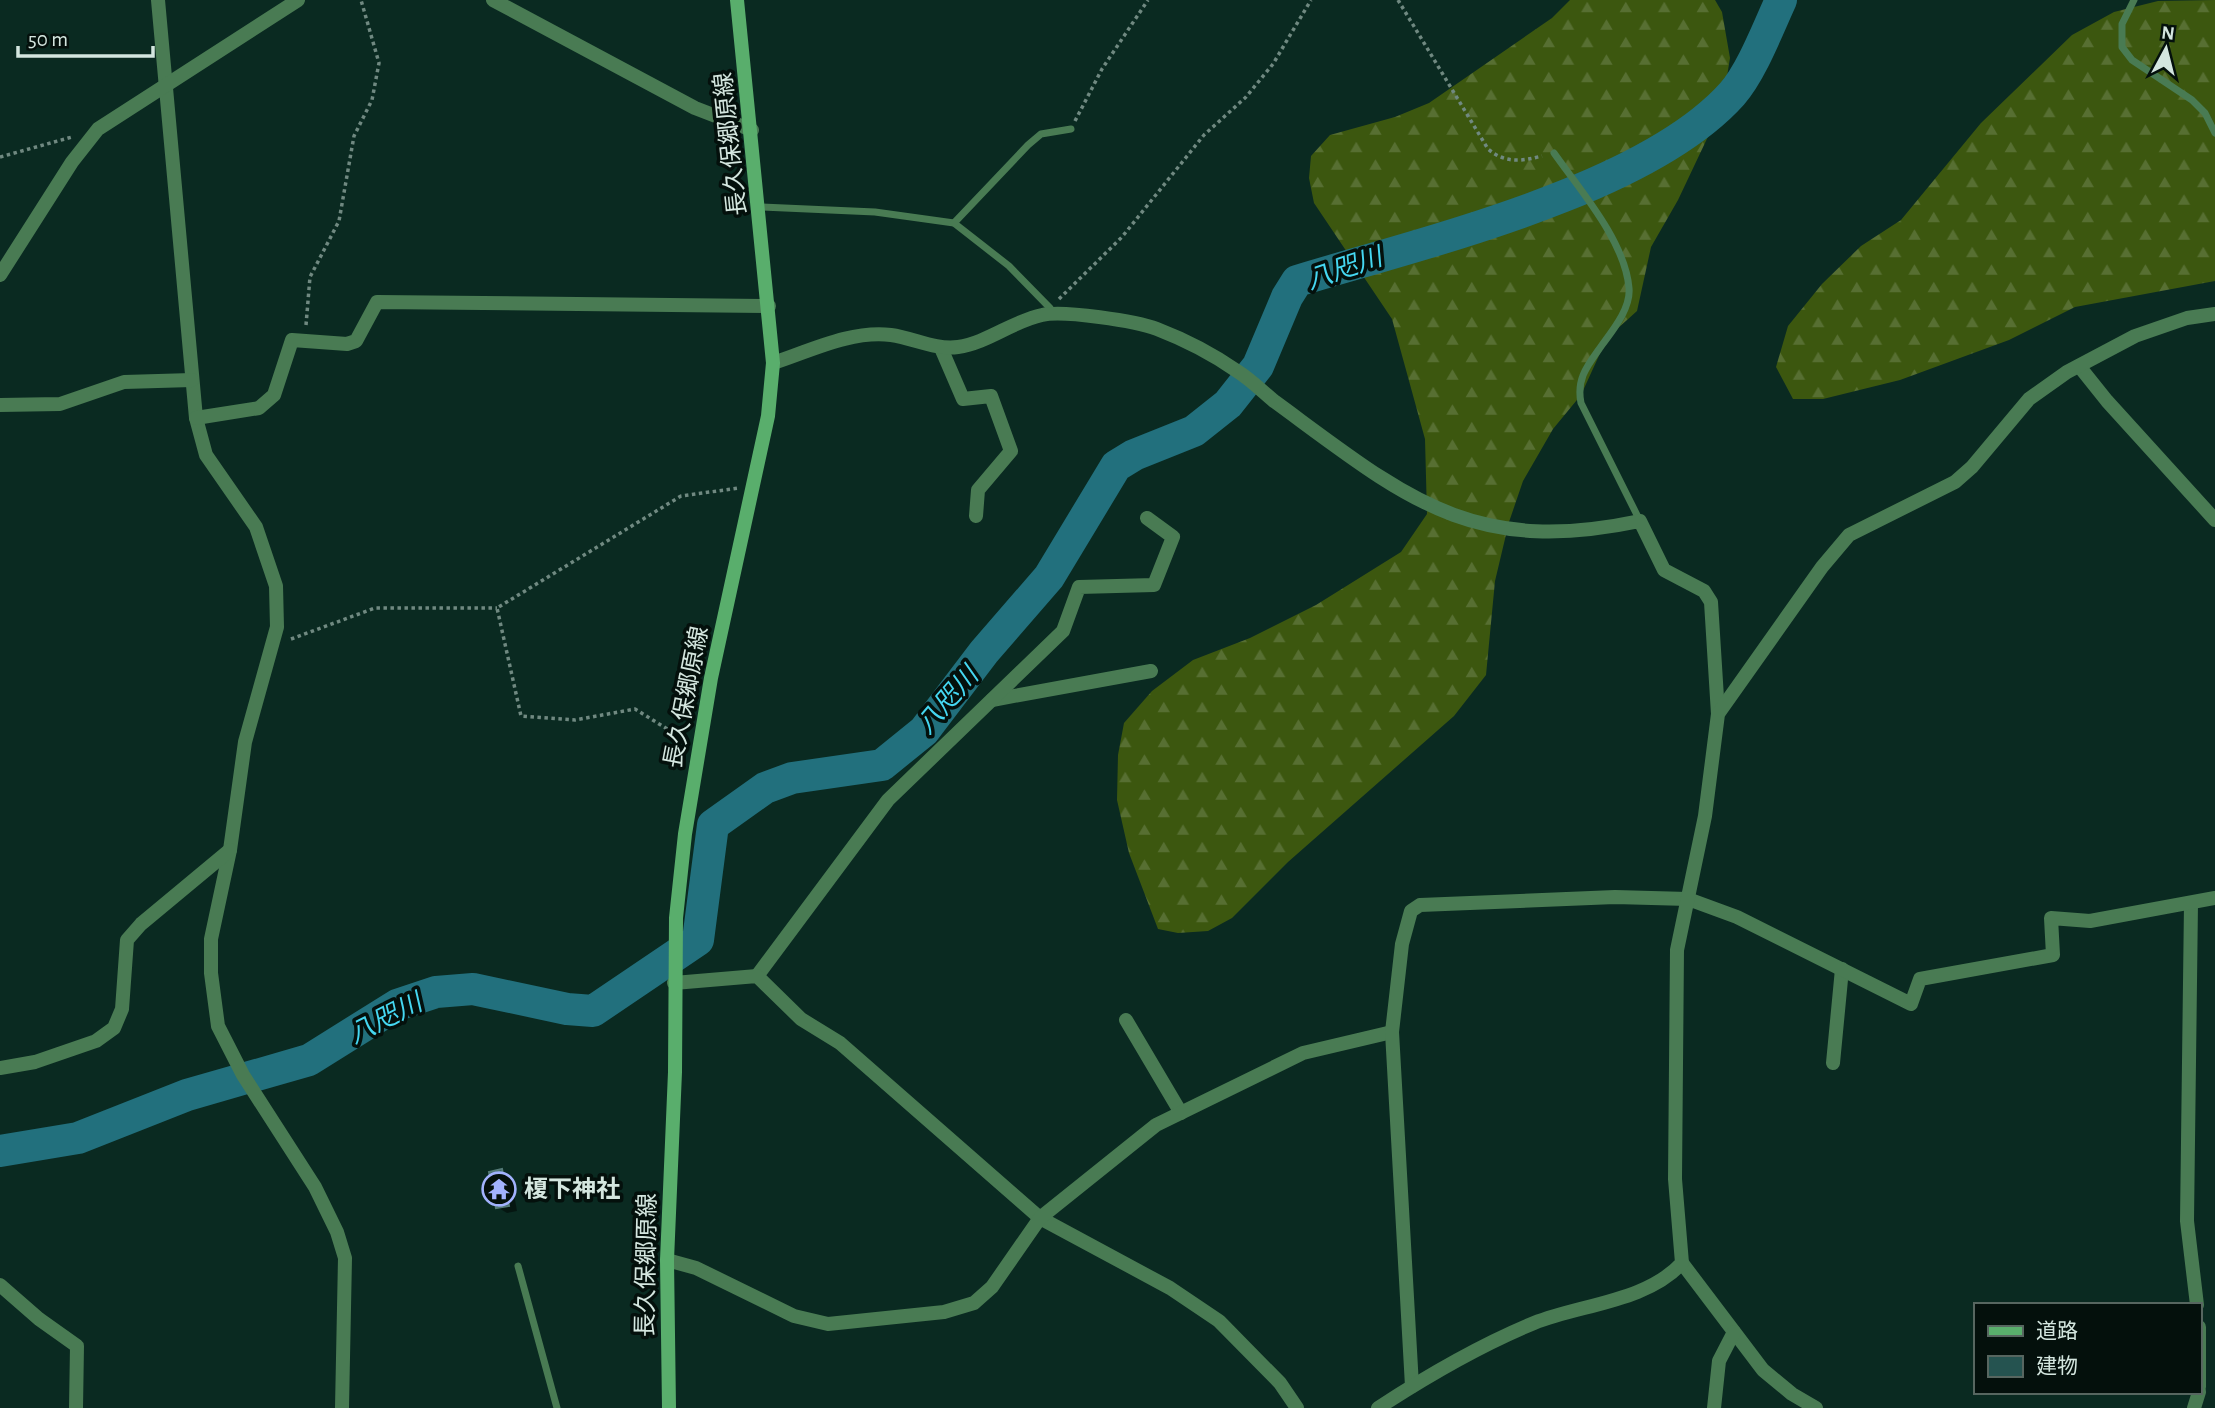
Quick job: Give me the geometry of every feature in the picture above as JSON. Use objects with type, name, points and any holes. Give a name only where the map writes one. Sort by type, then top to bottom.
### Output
[{"type":"main road","name":"長久保郷原線","points":[[669,1408],[667,1260],[675,1072],[677,906],[711,678],[768,416],[773,363],[760,206],[737,0]]},
{"type":"street","points":[[158,0],[196,418],[206,455],[256,527],[276,586],[277,627],[245,742],[230,850],[211,939],[211,973],[218,1026],[243,1075],[315,1187],[337,1232],[345,1258],[342,1408]]},
{"type":"street","points":[[0,275],[72,162],[98,129],[298,0]]},
{"type":"street","points":[[493,0],[695,108],[752,130]]},
{"type":"street","points":[[196,418],[259,408],[274,395],[292,340],[346,344],[356,341],[377,302],[769,306]]},
{"type":"street","points":[[773,363],[855,336],[890,335],[941,348],[961,347],[1043,314],[1091,317],[1157,329],[1237,371],[1382,480],[1449,514],[1481,525],[1527,533],[1571,533],[1640,521],[1664,570],[1704,591],[1711,603],[1717,714],[1705,816],[1677,950],[1675,1179],[1682,1263],[1763,1370],[1792,1394],[1816,1408]]},
{"type":"street","points":[[1717,714],[1822,567],[1849,535],[1955,482],[1972,467],[2029,399],[2079,366],[2135,336],[2187,318],[2215,314]]},
{"type":"street","points":[[941,348],[963,399],[991,396],[1011,451],[978,490],[976,516]]},
{"type":"street","points":[[2079,366],[2107,401],[2215,520]]},
{"type":"street","points":[[0,405],[60,404],[124,383],[192,380]]},
{"type":"street","points":[[757,976],[888,800],[1063,631],[1079,586],[1154,585],[1172,537],[1147,518]]},
{"type":"street","points":[[991,701],[1151,671]]},
{"type":"street","points":[[0,1068],[35,1062],[96,1041],[114,1028],[122,1009],[127,940],[141,924],[230,850]]},
{"type":"street","points":[[1412,1386],[1392,1032],[1402,944],[1411,911],[1420,905],[1615,897],[1688,899],[1737,917],[1911,1004],[1920,979],[2053,955],[2051,918],[2090,920],[2215,898]]},
{"type":"street","points":[[2191,903],[2187,1222],[2197,1303]]},
{"type":"street","points":[[1833,1063],[1842,969]]},
{"type":"street","points":[[674,983],[757,976],[801,1018],[840,1043],[1040,1218],[1195,1303],[1219,1321],[1280,1382],[1297,1408]]},
{"type":"street","points":[[1126,1020],[1181,1113]]},
{"type":"street","points":[[667,1260],[696,1268],[794,1316],[828,1324],[944,1312],[974,1303],[992,1287],[1040,1218],[1156,1125],[1303,1053],[1392,1032]]},
{"type":"street","points":[[1378,1408],[1412,1386],[1534,1324],[1654,1285],[1682,1263]]},
{"type":"street","points":[[0,1285],[38,1319],[77,1346],[76,1408]]},
{"type":"street","points":[[1714,1408],[1718,1361],[1734,1332]]},
{"type":"lane","points":[[2134,0],[2122,24],[2122,47],[2132,60],[2192,100],[2205,113],[2215,133]]},
{"type":"lane","points":[[954,223],[1041,134],[1071,130]]},
{"type":"lane","points":[[1554,153],[1611,233],[1630,289],[1621,318],[1582,373],[1578,387],[1581,403],[1640,521]]},
{"type":"lane","points":[[760,206],[875,212],[954,223],[1009,266],[1050,308]]},
{"type":"lane","points":[[518,1266],[557,1408]]},
{"type":"path","points":[[305,341],[310,277],[339,221],[354,136],[372,100],[379,63],[361,0]]},
{"type":"path","points":[[1071,130],[1102,69],[1148,0]]},
{"type":"path","points":[[1050,308],[1122,237],[1205,135],[1246,97],[1273,64],[1311,0]]},
{"type":"path","points":[[1398,0],[1488,149],[1498,157],[1514,161],[1554,153]]},
{"type":"path","points":[[0,158],[98,129]]},
{"type":"path","points":[[271,646],[375,608],[497,608],[681,496],[754,486]]},
{"type":"path","points":[[497,608],[521,716],[575,720],[635,709],[699,749]]},
{"type":"green space","points":[[1570,0],[1715,0],[1722,12],[1730,58],[1722,107],[1678,200],[1651,247],[1637,311],[1607,338],[1581,395],[1553,429],[1523,481],[1509,522],[1495,581],[1486,675],[1454,716],[1288,862],[1232,918],[1208,931],[1178,933],[1158,929],[1129,853],[1117,800],[1118,755],[1124,723],[1152,691],[1193,660],[1250,638],[1316,605],[1401,552],[1427,514],[1425,439],[1392,319],[1314,203],[1309,178],[1311,156],[1330,135],[1395,117],[1429,103],[1552,18]]},
{"type":"green space","points":[[2215,0],[2215,281],[2075,307],[2009,340],[1900,380],[1823,399],[1793,399],[1776,367],[1788,326],[1822,284],[1861,246],[1901,220],[1981,123],[2072,35],[2114,12],[2158,1]]},
{"type":"building","name":"榎下神社","points":[[502,1169],[509,1206],[496,1208],[489,1172]]},
{"type":"waterway","name":"八咫川","points":[[0,1151],[78,1138],[187,1095],[309,1060],[397,1005],[436,992],[473,989],[567,1009],[593,1011],[698,940],[713,825],[765,788],[792,778],[882,765],[924,731],[984,652],[1049,577],[1116,466],[1134,455],[1194,431],[1228,404],[1258,366],[1287,297],[1297,281],[1528,210],[1589,186],[1645,159],[1693,128],[1732,94],[1753,62],[1781,0]]},
{"type":"place","name":"榎下神社","points":[[499,1189]]}]
